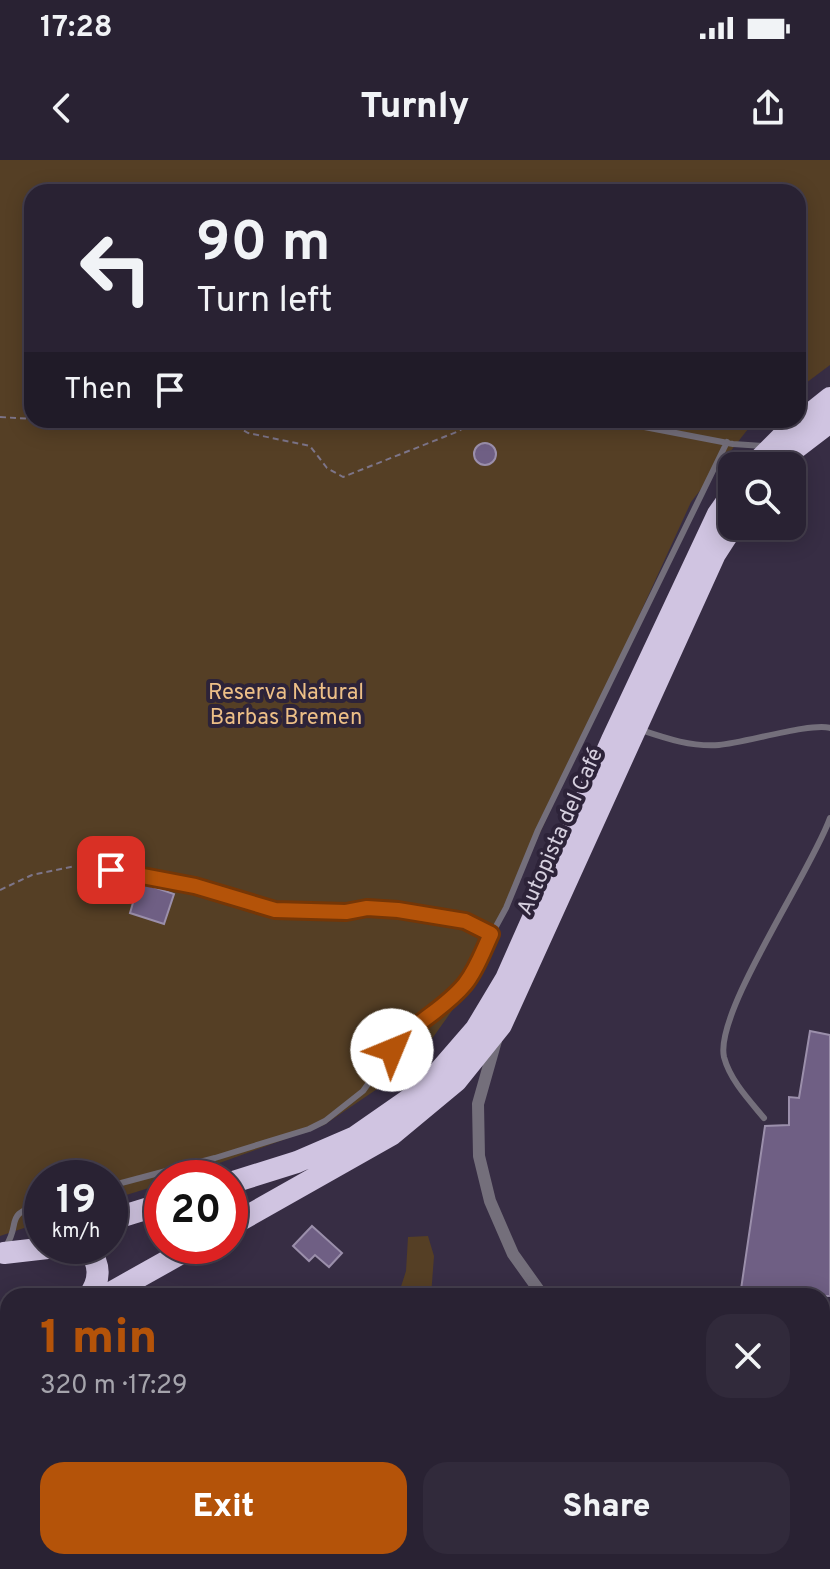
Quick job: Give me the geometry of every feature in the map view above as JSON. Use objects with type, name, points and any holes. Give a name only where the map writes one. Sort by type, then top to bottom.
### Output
[{"type":"highway","points":[[806,424],[830,398]]},
{"type":"highway","points":[[791,452],[830,422]]},
{"type":"highway","points":[[780,452],[802,428]]},
{"type":"highway","name":"Autopista del Café","points":[[248,1177],[297,1162],[355,1137],[424,1089],[476,1029],[506,979],[625,712],[718,514]]},
{"type":"highway","name":"Autopista del Café","points":[[248,1216],[391,1135],[456,1081],[501,1025],[724,540]]},
{"type":"highway","points":[[1,1253],[24,1246]]},
{"type":"highway","points":[[1,1253],[24,1250]]},
{"type":"highway","points":[[93,1288],[97,1264]]},
{"type":"highway","points":[[119,1288],[162,1264]]},
{"type":"street","points":[[501,1025],[478,1104],[479,1156],[490,1201],[513,1254],[537,1288]]},
{"type":"lane","points":[[650,428],[727,442],[759,452]]},
{"type":"lane","points":[[128,1181],[309,1129],[341,1111],[363,1091],[404,1034],[464,985],[506,908],[538,830],[727,442]]},
{"type":"lane","points":[[636,729],[683,743],[715,745],[759,739],[815,725],[830,728]]},
{"type":"lane","points":[[764,1118],[727,1066],[723,1054],[725,1030],[740,994],[818,848],[830,818]]},
{"type":"lane","points":[[84,864],[195,886],[275,910],[398,910],[465,921],[491,934]]},
{"type":"lane","points":[[1,1253],[13,1233],[12,1223],[16,1216],[24,1212]]},
{"type":"path","points":[[0,417],[24,418]]},
{"type":"path","points":[[240,428],[248,433],[310,446],[327,468],[343,477],[463,428]]},
{"type":"path","points":[[0,890],[32,875],[84,864]]},
{"type":"green space","name":"Reserva Natural Barbas Bremen","points":[[0,160],[830,160],[830,365],[806,383],[806,184],[24,184],[24,428],[749,428],[730,452],[718,452],[718,467],[691,502],[471,984],[414,1064],[324,1125],[228,1160],[144,1160],[144,1190],[128,1194],[128,1160],[24,1160],[24,1228],[0,1236]]},
{"type":"green space","points":[[428,1236],[434,1256],[432,1288],[401,1288],[406,1271],[408,1237]]},
{"type":"building","points":[[485,443],[493,446],[496,454],[493,462],[485,465],[477,462],[474,454],[477,446]]},
{"type":"building","points":[[139,882],[174,894],[164,924],[130,913]]},
{"type":"building","points":[[810,1031],[830,1035],[830,1288],[741,1288],[765,1126],[789,1125],[789,1097],[799,1098]]},
{"type":"building","points":[[312,1226],[342,1253],[329,1267],[315,1255],[309,1261],[293,1246]]},
{"type":"route","points":[[111,870],[195,886],[275,910],[398,910],[465,921],[491,934],[464,985],[404,1034],[392,1050]]}]
